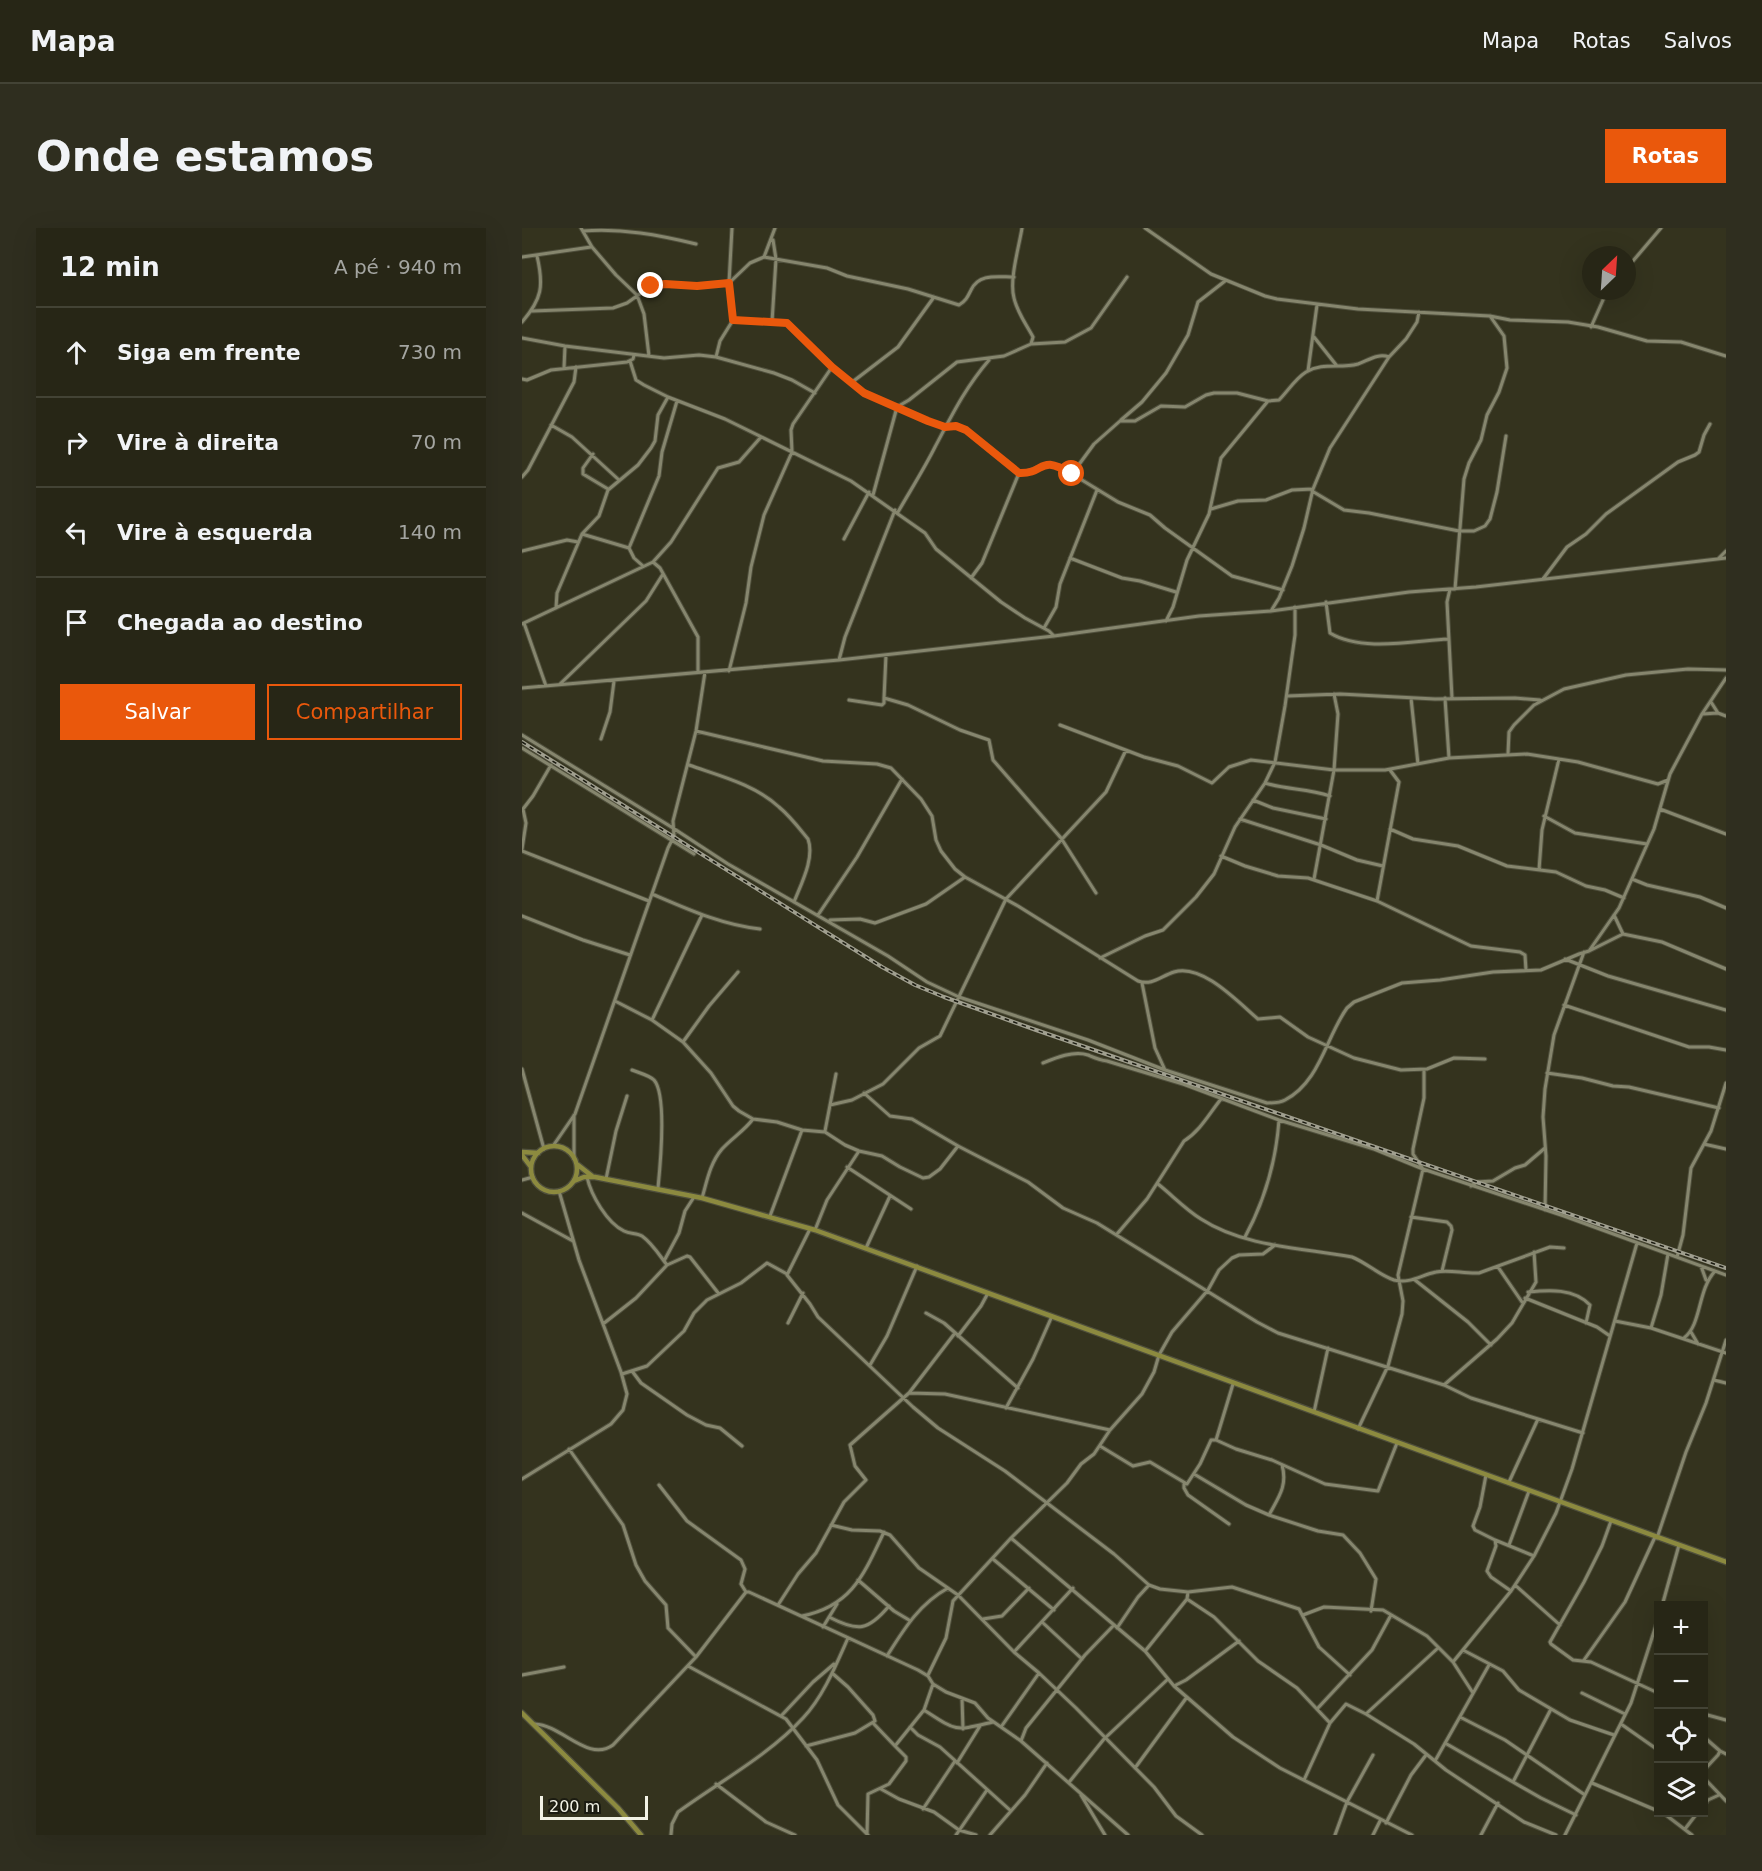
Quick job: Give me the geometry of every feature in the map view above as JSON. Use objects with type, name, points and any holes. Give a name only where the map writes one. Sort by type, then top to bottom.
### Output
[{"type":"main road","points":[[531,1167],[538,1153],[553,1146],[569,1152],[584,1171],[595,1177]]},
{"type":"main road","points":[[522,1153],[538,1153]]},
{"type":"main road","points":[[522,1153],[531,1167],[533,1177],[543,1189],[559,1191],[570,1186],[576,1175],[575,1161]]},
{"type":"main road","points":[[574,1181],[595,1177],[702,1198],[813,1229],[1726,1562]]},
{"type":"main road","points":[[522,1713],[618,1808],[641,1835]]},
{"type":"street","points":[[716,357],[720,341],[733,320],[729,283],[732,228]]},
{"type":"street","points":[[764,257],[773,239],[775,228]]},
{"type":"street","points":[[1022,228],[1014,277],[1014,298],[1033,336],[1031,344]]},
{"type":"street","points":[[1145,228],[1191,262],[1225,281],[1265,296],[1317,305],[1490,316],[1510,320],[1568,322],[1647,341],[1681,342],[1726,356]]},
{"type":"street","points":[[1636,257],[1661,228]]},
{"type":"street","points":[[582,229],[636,232],[696,244]]},
{"type":"street","points":[[582,229],[592,247],[637,295],[644,314],[649,356]]},
{"type":"street","points":[[772,322],[776,259],[773,239]]},
{"type":"street","points":[[522,257],[592,247]]},
{"type":"street","points":[[522,322],[532,310],[541,292],[542,276],[537,256]]},
{"type":"street","points":[[532,310],[613,308],[627,303],[637,295],[658,285],[697,286],[729,283],[750,263],[764,257],[827,268],[847,276],[908,289],[959,305],[963,303],[981,278],[1014,277]]},
{"type":"street","points":[[873,495],[897,407],[954,363],[1004,356],[1031,344],[1065,342],[1091,328],[1127,277]]},
{"type":"street","points":[[1072,474],[1094,444],[1142,402],[1166,373],[1188,335],[1198,302],[1225,281]]},
{"type":"street","points":[[852,382],[898,347],[934,297]]},
{"type":"street","points":[[1591,327],[1603,300]]},
{"type":"street","points":[[1308,371],[1317,305]]},
{"type":"street","points":[[1271,610],[1282,590],[1304,528],[1312,490],[1330,448],[1389,357],[1406,339],[1417,322],[1419,312]]},
{"type":"street","points":[[1455,589],[1462,494],[1467,471],[1481,440],[1487,415],[1499,392],[1507,369],[1503,336],[1490,316]]},
{"type":"street","points":[[733,320],[787,323],[832,367],[864,393],[945,427],[956,426],[966,430],[1019,473],[1052,464],[1118,502],[1146,513],[1232,576],[1282,590]]},
{"type":"street","points":[[1314,337],[1337,366]]},
{"type":"street","points":[[522,338],[664,358],[699,355],[716,357],[774,373],[815,393]]},
{"type":"street","points":[[564,368],[566,346]]},
{"type":"street","points":[[634,354],[630,361],[636,380],[668,398],[725,418],[869,492],[925,533],[936,549],[1000,602],[1054,636]]},
{"type":"street","points":[[1120,421],[1135,421],[1161,406],[1185,407],[1206,394],[1237,393],[1268,401],[1279,400],[1308,371],[1324,366],[1355,365],[1380,355],[1389,357]]},
{"type":"street","points":[[838,660],[845,637],[896,511],[936,447],[970,382],[990,358]]},
{"type":"street","points":[[522,379],[527,380],[564,368],[630,361]]},
{"type":"street","points":[[522,477],[528,470],[574,382],[576,367]]},
{"type":"street","points":[[729,671],[764,515],[792,452],[793,424],[832,367]]},
{"type":"street","points":[[556,608],[557,592],[582,534],[599,516],[608,490],[638,465],[651,448],[655,441],[658,415],[668,398]]},
{"type":"street","points":[[629,548],[659,476],[662,452],[677,401]]},
{"type":"street","points":[[1166,621],[1173,607],[1176,592],[1193,546],[1210,509],[1221,458],[1268,401]]},
{"type":"street","points":[[1543,579],[1567,547],[1586,534],[1606,514],[1678,462],[1695,455],[1710,424]]},
{"type":"street","points":[[551,425],[572,437],[619,480]]},
{"type":"street","points":[[1210,509],[1238,501],[1266,500],[1292,490],[1312,490],[1344,510],[1459,531],[1474,531],[1488,523],[1497,492],[1506,436]]},
{"type":"street","points":[[546,686],[523,623],[653,562],[671,542],[718,468],[739,462],[761,437]]},
{"type":"street","points":[[593,454],[582,471],[585,476],[608,490]]},
{"type":"street","points":[[971,578],[982,563],[1019,473]]},
{"type":"street","points":[[1044,628],[1056,607],[1059,589],[1097,490]]},
{"type":"street","points":[[844,539],[869,492]]},
{"type":"street","points":[[582,534],[629,548],[634,558],[644,567]]},
{"type":"street","points":[[522,550],[567,540],[578,542]]},
{"type":"street","points":[[1717,560],[1726,551]]},
{"type":"street","points":[[1070,558],[1122,578],[1176,592]]},
{"type":"street","points":[[522,688],[886,655],[1054,636],[1199,616],[1271,610],[1726,558]]},
{"type":"street","points":[[653,562],[663,574],[698,637],[698,671]]},
{"type":"street","points":[[558,685],[646,601],[663,574]]},
{"type":"street","points":[[1450,589],[1447,602],[1452,698]]},
{"type":"street","points":[[1442,590],[1447,602]]},
{"type":"street","points":[[1326,602],[1330,633],[1350,641],[1374,643],[1448,639]]},
{"type":"street","points":[[1100,958],[1145,936],[1163,930],[1210,880],[1240,819],[1265,783],[1275,762],[1287,696],[1295,635],[1295,607]]},
{"type":"street","points":[[849,700],[882,705],[885,703],[886,655]]},
{"type":"street","points":[[1508,754],[1510,730],[1528,710],[1541,700],[1564,689],[1615,676],[1688,669],[1726,670]]},
{"type":"street","points":[[553,1146],[574,1114],[674,837],[673,821],[696,731],[705,672]]},
{"type":"street","points":[[1545,1210],[1543,1107],[1554,1035],[1564,1005],[1587,952],[1624,898],[1647,844],[1668,780],[1702,714],[1726,678]]},
{"type":"street","points":[[601,739],[610,712],[614,681]]},
{"type":"street","points":[[1287,696],[1334,694],[1541,700]]},
{"type":"street","points":[[1314,880],[1334,770],[1338,714],[1334,694]]},
{"type":"street","points":[[884,698],[908,705],[960,730],[988,740],[993,760],[1061,838],[1096,893]]},
{"type":"street","points":[[1411,698],[1418,764]]},
{"type":"street","points":[[1445,698],[1449,758]]},
{"type":"street","points":[[1710,702],[1718,713]]},
{"type":"street","points":[[1702,714],[1718,713],[1726,716]]},
{"type":"street","points":[[1060,725],[1126,750],[1178,766],[1213,783],[1234,765],[1251,760],[1334,770],[1389,769],[1449,758],[1508,754],[1535,755],[1597,766],[1658,784],[1668,780]]},
{"type":"street","points":[[696,731],[824,761],[884,765],[891,768],[921,799],[932,816],[936,840],[941,851],[955,869],[1142,983],[1155,981],[1172,972],[1189,970],[1196,972],[1226,992],[1258,1019],[1280,1017],[1308,1037],[1373,1064],[1401,1070],[1424,1070],[1454,1058],[1485,1059]]},
{"type":"street","points":[[522,735],[674,828],[728,864],[828,920],[927,982],[959,997],[1088,1040],[1165,1070],[1267,1103],[1284,1101],[1312,1076],[1347,1008],[1354,1002],[1394,985],[1493,972],[1540,970],[1587,952],[1623,934],[1662,942],[1726,969]]},
{"type":"street","points":[[522,748],[694,854]]},
{"type":"street","points":[[830,1105],[852,1100],[887,1081],[919,1048],[940,1036],[1006,899],[1108,789],[1126,750]]},
{"type":"street","points":[[1539,870],[1544,816],[1559,759]]},
{"type":"street","points":[[551,765],[523,809],[526,823],[522,850],[649,901]]},
{"type":"street","points":[[688,765],[746,785],[762,794],[780,807],[808,839],[810,843],[808,864],[794,902]]},
{"type":"street","points":[[1377,901],[1399,782],[1389,769]]},
{"type":"street","points":[[818,915],[857,857],[902,779]]},
{"type":"street","points":[[1265,783],[1291,790],[1308,789],[1330,796]]},
{"type":"street","points":[[1658,784],[1664,794]]},
{"type":"street","points":[[1253,800],[1273,808],[1326,819]]},
{"type":"street","points":[[1660,809],[1726,834]]},
{"type":"street","points":[[1544,816],[1575,833],[1647,844]]},
{"type":"street","points":[[1240,819],[1321,845],[1357,860],[1383,866]]},
{"type":"street","points":[[1390,829],[1413,839],[1458,846],[1499,864],[1556,872],[1586,886],[1605,890],[1624,898]]},
{"type":"street","points":[[1221,856],[1278,876],[1304,877],[1377,901],[1471,946],[1520,952],[1525,955],[1526,970]]},
{"type":"street","points":[[828,920],[860,919],[875,923],[926,904],[965,877]]},
{"type":"street","points":[[1632,879],[1647,885],[1703,898],[1726,908]]},
{"type":"street","points":[[652,894],[702,915],[737,926],[760,929]]},
{"type":"street","points":[[652,1020],[702,915]]},
{"type":"street","points":[[1614,915],[1623,934]]},
{"type":"street","points":[[522,916],[583,940],[630,955]]},
{"type":"street","points":[[1565,959],[1608,976],[1726,1010]]},
{"type":"street","points":[[683,1042],[738,972]]},
{"type":"street","points":[[1142,983],[1155,1048],[1165,1070]]},
{"type":"street","points":[[615,1001],[652,1020],[683,1042],[711,1073],[739,1112],[753,1119],[777,1122],[802,1130],[825,1132],[845,1145],[882,1156],[926,1178],[940,1169],[958,1146]]},
{"type":"street","points":[[1564,1005],[1689,1047],[1726,1050]]},
{"type":"street","points":[[1043,1063],[1061,1057],[1084,1054],[1096,1060],[1107,1061],[1183,1084],[1279,1120],[1374,1149],[1423,1169],[1726,1275]]},
{"type":"street","points":[[522,1069],[544,1149]]},
{"type":"street","points":[[1358,1429],[1388,1366],[1403,1308],[1398,1275],[1423,1169],[1413,1154],[1413,1149],[1424,1098],[1424,1070]]},
{"type":"street","points":[[632,1071],[651,1078],[658,1090],[662,1146],[658,1190]]},
{"type":"street","points":[[1547,1073],[1629,1087],[1719,1108]]},
{"type":"street","points":[[825,1132],[837,1074]]},
{"type":"street","points":[[1677,1257],[1683,1234],[1691,1168],[1711,1131],[1726,1083]]},
{"type":"street","points":[[864,1093],[892,1117],[912,1119],[1028,1182],[1063,1208],[1091,1219],[1278,1333],[1388,1366],[1471,1398],[1583,1433]]},
{"type":"street","points":[[606,1179],[616,1131],[627,1096]]},
{"type":"street","points":[[1116,1235],[1158,1184],[1184,1141],[1201,1127],[1221,1099]]},
{"type":"street","points":[[574,1114],[575,1161]]},
{"type":"street","points":[[702,1198],[711,1165],[723,1148],[745,1130],[753,1119]]},
{"type":"street","points":[[1245,1237],[1269,1182],[1279,1120]]},
{"type":"street","points":[[770,1216],[802,1130]]},
{"type":"street","points":[[1704,1144],[1726,1149]]},
{"type":"street","points":[[1472,1186],[1477,1182],[1493,1181],[1525,1165],[1545,1148]]},
{"type":"street","points":[[787,1275],[827,1200],[859,1151]]},
{"type":"street","points":[[848,1167],[911,1209]]},
{"type":"street","points":[[522,1180],[533,1177]]},
{"type":"street","points":[[587,1177],[614,1224],[627,1233],[640,1235],[648,1240],[667,1265]]},
{"type":"street","points":[[1158,1184],[1198,1218],[1215,1227],[1275,1245],[1352,1257],[1385,1277],[1398,1281],[1415,1280],[1433,1272],[1466,1274],[1498,1268],[1550,1247],[1564,1248]]},
{"type":"street","points":[[522,1479],[600,1432],[619,1416],[627,1394],[559,1191]]},
{"type":"street","points":[[866,1248],[890,1196]]},
{"type":"street","points":[[664,1261],[679,1233],[685,1211],[694,1197]]},
{"type":"street","points":[[522,1213],[574,1241]]},
{"type":"street","points":[[1411,1217],[1447,1222],[1451,1226],[1442,1271]]},
{"type":"street","points":[[1453,1662],[1515,1585],[1534,1556],[1559,1502],[1583,1433],[1637,1243]]},
{"type":"street","points":[[928,1676],[946,1638],[952,1605],[958,1595],[1100,1446],[1110,1430],[1142,1394],[1151,1378],[1159,1355],[1177,1324],[1208,1290],[1219,1270],[1232,1258],[1239,1255],[1263,1254],[1275,1245]]},
{"type":"street","points":[[1444,1386],[1491,1345],[1512,1323],[1537,1279],[1534,1252]]},
{"type":"street","points":[[1651,1328],[1661,1295],[1668,1254]]},
{"type":"street","points":[[603,1324],[636,1298],[667,1265],[687,1256],[719,1294]]},
{"type":"street","points":[[622,1374],[647,1366],[684,1331],[698,1308],[751,1276],[767,1263],[787,1275],[803,1293],[813,1312],[938,1428],[1005,1471],[1047,1502],[1114,1554],[1149,1585],[1160,1589],[1188,1592],[1237,1588],[1296,1608],[1303,1615],[1319,1647],[1350,1675]]},
{"type":"street","points":[[870,1365],[887,1336],[917,1266]]},
{"type":"street","points":[[1701,1266],[1706,1280]]},
{"type":"street","points":[[1498,1268],[1522,1302]]},
{"type":"street","points":[[1684,1339],[1691,1332],[1706,1280],[1715,1271]]},
{"type":"street","points":[[1415,1280],[1468,1322],[1491,1345]]},
{"type":"street","points":[[1528,1292],[1556,1290],[1582,1299],[1590,1305],[1586,1323]]},
{"type":"street","points":[[778,1605],[798,1574],[816,1553],[844,1502],[866,1480],[855,1466],[850,1445],[909,1393],[981,1306],[988,1292]]},
{"type":"street","points":[[788,1323],[803,1293]]},
{"type":"street","points":[[1525,1298],[1586,1323],[1610,1336]]},
{"type":"street","points":[[926,1313],[944,1323],[1018,1388]]},
{"type":"street","points":[[1006,1408],[1044,1338],[1052,1316]]},
{"type":"street","points":[[1615,1321],[1651,1328],[1724,1352]]},
{"type":"street","points":[[1691,1332],[1698,1344]]},
{"type":"street","points":[[1584,1660],[1625,1602],[1656,1537],[1724,1352],[1726,1340]]},
{"type":"street","points":[[1314,1413],[1328,1348]]},
{"type":"street","points":[[632,1371],[641,1383],[687,1416],[706,1425],[720,1428],[742,1446]]},
{"type":"street","points":[[1714,1380],[1726,1383]]},
{"type":"street","points":[[1216,1440],[1233,1383]]},
{"type":"street","points":[[909,1393],[945,1394],[1110,1430]]},
{"type":"street","points":[[1508,1483],[1538,1419]]},
{"type":"street","points":[[1184,1484],[1189,1482],[1194,1474],[1211,1440],[1216,1440],[1325,1484],[1378,1491],[1397,1443]]},
{"type":"street","points":[[1100,1446],[1133,1466],[1150,1462],[1184,1484],[1188,1495],[1229,1524]]},
{"type":"street","points":[[569,1449],[623,1525],[636,1565],[645,1581],[666,1605],[668,1628],[696,1657]]},
{"type":"street","points":[[1269,1515],[1285,1480],[1282,1465]]},
{"type":"street","points":[[1194,1474],[1246,1505],[1269,1515],[1318,1531],[1345,1536],[1360,1553],[1376,1579],[1371,1611]]},
{"type":"street","points":[[1486,1475],[1481,1503],[1473,1526],[1475,1530],[1534,1556]]},
{"type":"street","points":[[659,1485],[687,1521],[741,1560],[745,1569],[741,1584],[746,1592],[887,1656],[928,1676],[933,1684],[950,1694],[975,1703],[993,1722],[1021,1741],[1128,1835]]},
{"type":"street","points":[[1509,1545],[1529,1490]]},
{"type":"street","points":[[1611,1521],[1602,1546],[1551,1639],[1551,1644],[1570,1659],[1584,1660],[1654,1690]]},
{"type":"street","points":[[831,1525],[890,1534],[920,1568],[958,1595],[1014,1652],[1040,1672],[1154,1787],[1176,1816],[1202,1835]]},
{"type":"street","points":[[800,1617],[827,1610],[837,1603],[865,1572],[885,1532]]},
{"type":"street","points":[[1011,1538],[1146,1651],[1174,1686],[1233,1737],[1280,1768],[1380,1821],[1412,1835]]},
{"type":"street","points":[[1495,1540],[1496,1546],[1487,1571],[1491,1577],[1511,1591]]},
{"type":"street","points":[[1663,1601],[1679,1545]]},
{"type":"street","points":[[992,1558],[1054,1610]]},
{"type":"street","points":[[858,1580],[909,1620]]},
{"type":"street","points":[[1021,1741],[1025,1729],[1082,1659],[1115,1627],[1149,1585]]},
{"type":"street","points":[[1515,1585],[1560,1625]]},
{"type":"street","points":[[887,1656],[909,1620],[929,1599],[948,1588]]},
{"type":"street","points":[[983,1619],[1002,1616],[1029,1588]]},
{"type":"street","points":[[1014,1652],[1073,1588]]},
{"type":"street","points":[[535,1724],[548,1725],[592,1750],[606,1750],[696,1657],[746,1592]]},
{"type":"street","points":[[1146,1651],[1187,1599],[1188,1592]]},
{"type":"street","points":[[1187,1599],[1214,1617],[1258,1661],[1297,1688],[1330,1723]]},
{"type":"street","points":[[822,1627],[837,1603]]},
{"type":"street","points":[[829,1617],[845,1624],[864,1627],[878,1620],[889,1606]]},
{"type":"street","points":[[1303,1615],[1324,1607],[1381,1610],[1427,1636],[1453,1662],[1473,1693]]},
{"type":"street","points":[[1317,1709],[1375,1645],[1391,1615]]},
{"type":"street","points":[[1042,1622],[1082,1659]]},
{"type":"street","points":[[1565,1835],[1621,1724],[1654,1634]]},
{"type":"street","points":[[671,1835],[674,1817],[678,1812],[769,1750],[806,1714],[831,1673],[848,1638]]},
{"type":"street","points":[[1174,1686],[1186,1680],[1239,1641]]},
{"type":"street","points":[[1366,1714],[1438,1648]]},
{"type":"street","points":[[1463,1650],[1506,1674],[1519,1690],[1574,1722],[1614,1735]]},
{"type":"street","points":[[782,1715],[813,1682],[837,1661]]},
{"type":"street","points":[[1435,1761],[1489,1665]]},
{"type":"street","points":[[688,1666],[782,1715],[824,1773],[838,1805],[867,1835]]},
{"type":"street","points":[[522,1675],[564,1667]]},
{"type":"street","points":[[1001,1727],[1040,1672]]},
{"type":"street","points":[[806,1746],[855,1733],[873,1723],[875,1718],[848,1687],[831,1673]]},
{"type":"street","points":[[1069,1782],[1104,1739],[1168,1679]]},
{"type":"street","points":[[896,1746],[924,1710],[933,1684]]},
{"type":"street","points":[[1582,1693],[1625,1714]]},
{"type":"street","points":[[1135,1768],[1187,1697]]},
{"type":"street","points":[[962,1698],[963,1729]]},
{"type":"street","points":[[1304,1780],[1330,1723],[1344,1705],[1366,1714],[1414,1744],[1462,1781],[1524,1822],[1556,1835]]},
{"type":"street","points":[[1513,1782],[1551,1709]]},
{"type":"street","points":[[924,1710],[950,1727],[963,1729],[993,1722]]},
{"type":"street","points":[[1708,1715],[1726,1719]]},
{"type":"street","points":[[1460,1717],[1505,1740],[1586,1795]]},
{"type":"street","points":[[867,1835],[868,1794],[882,1789],[893,1780],[907,1759],[873,1723]]},
{"type":"street","points":[[1621,1724],[1654,1747]]},
{"type":"street","points":[[922,1809],[980,1725]]},
{"type":"street","points":[[910,1727],[918,1736],[940,1747],[1011,1811]]},
{"type":"street","points":[[1708,1740],[1726,1754]]},
{"type":"street","points":[[1445,1743],[1576,1815]]},
{"type":"street","points":[[1708,1765],[1720,1751]]},
{"type":"street","points":[[1335,1835],[1347,1802],[1373,1755]]},
{"type":"street","points":[[1386,1823],[1411,1775],[1426,1755]]},
{"type":"street","points":[[990,1835],[1047,1763]]},
{"type":"street","points":[[1708,1782],[1726,1801]]},
{"type":"street","points":[[1592,1783],[1654,1809]]},
{"type":"street","points":[[716,1784],[766,1822],[795,1835]]},
{"type":"street","points":[[882,1789],[899,1799],[934,1812],[959,1830],[976,1835]]},
{"type":"street","points":[[956,1835],[987,1789]]},
{"type":"street","points":[[1078,1791],[1105,1835]]},
{"type":"street","points":[[1708,1800],[1719,1794]]},
{"type":"street","points":[[1481,1835],[1498,1803]]},
{"type":"street","points":[[1667,1817],[1692,1835]]},
{"type":"street","points":[[1685,1829],[1694,1817]]},
{"type":"street","points":[[1373,1835],[1380,1821]]},
{"type":"railway","points":[[522,742],[882,967],[915,985],[1036,1030],[1726,1268]]},
{"type":"route","points":[[651,286],[729,283],[733,320],[787,323],[858,390],[928,421],[945,427],[961,427],[1019,473],[1052,464],[1072,474]]}]
